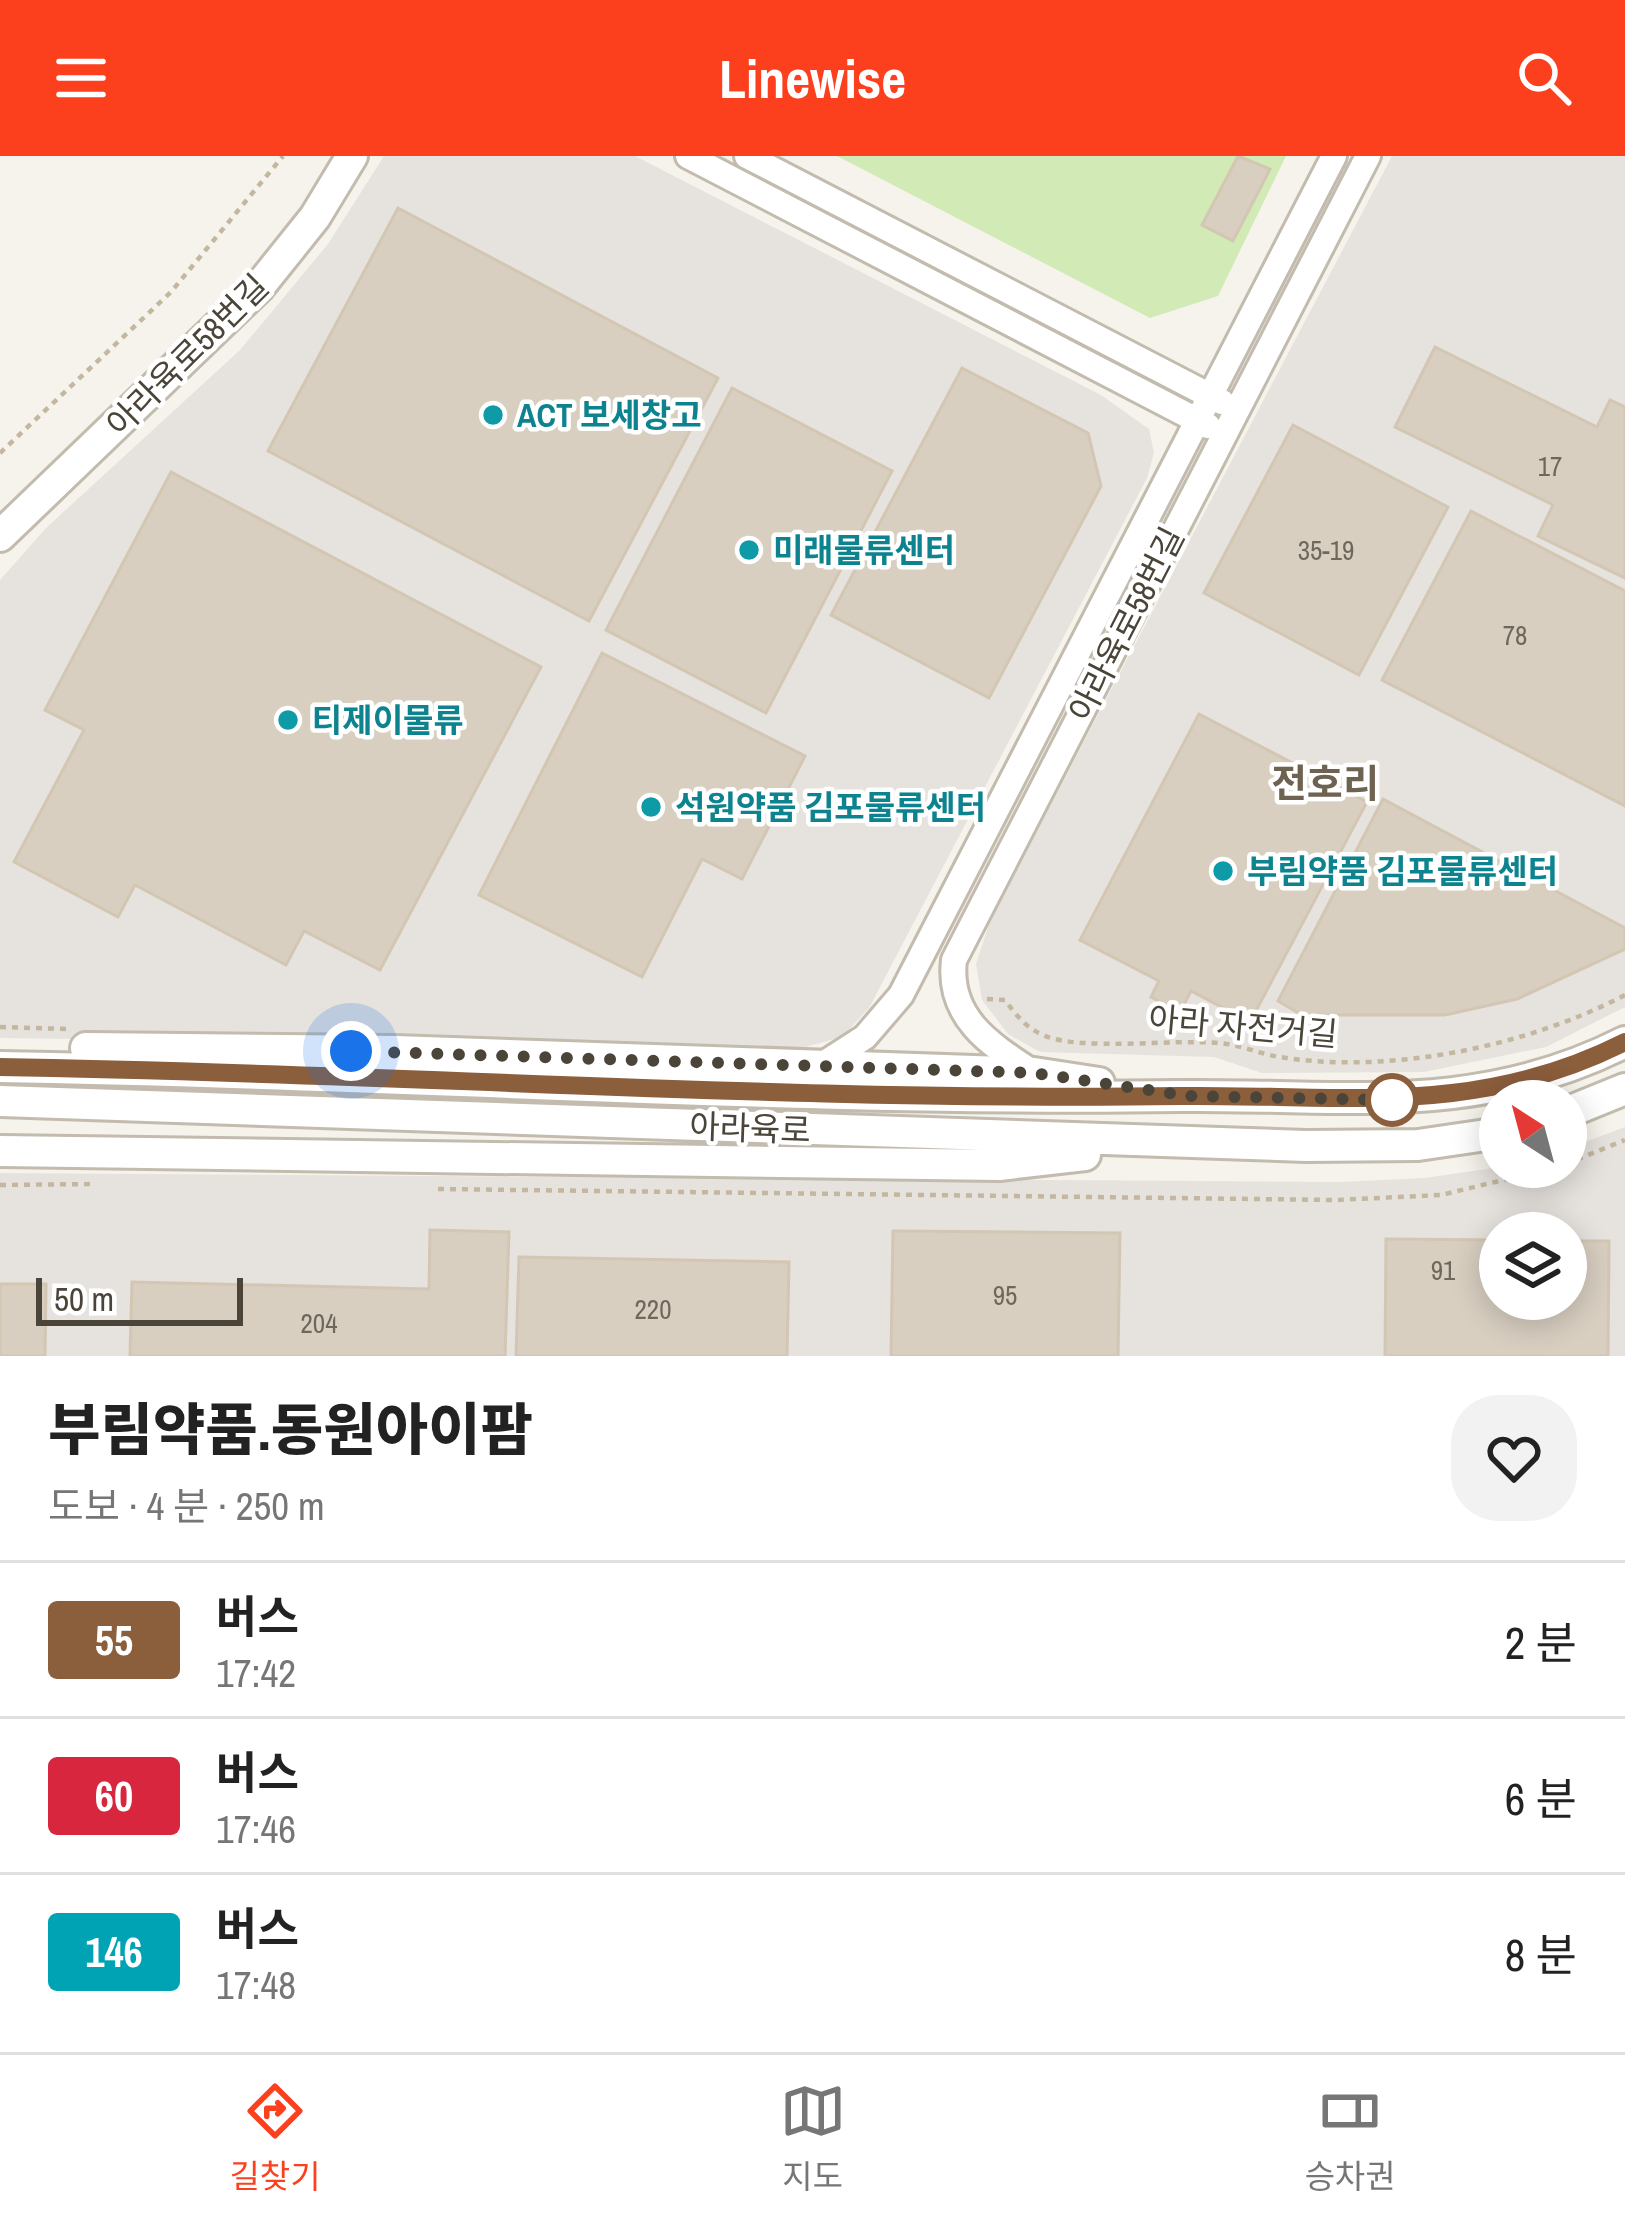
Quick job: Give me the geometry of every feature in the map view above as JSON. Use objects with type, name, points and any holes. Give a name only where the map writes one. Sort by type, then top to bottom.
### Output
[{"type":"street","name":"아라육로58번길","points":[[0,512],[228,296],[289,225],[336,156]]},
{"type":"street","name":"아라육로58번길","points":[[0,536],[259,287],[304,232],[352,156]]},
{"type":"street","points":[[688,156],[1223,433]]},
{"type":"street","points":[[747,156],[1234,409]]},
{"type":"street","points":[[815,1069],[865,1036],[901,995],[1334,156]]},
{"type":"street","name":"아라육로58번길","points":[[1034,1073],[970,1024],[955,997],[954,960],[1368,156]]},
{"type":"street","name":"아라육로","points":[[0,1067],[997,1100],[1188,1096],[1376,1101],[1451,1097],[1554,1073],[1625,1042]]},
{"type":"street","points":[[0,1046],[394,1051],[1034,1073],[1188,1096]]},
{"type":"street","points":[[1587,1104],[1625,1089]]},
{"type":"street","name":"아라육로","points":[[0,1102],[1180,1143],[1382,1147],[1479,1135]]},
{"type":"street","points":[[0,1151],[999,1166],[1180,1143]]},
{"type":"path","points":[[0,453],[171,292],[283,156]]},
{"type":"path","name":"아라 자전거길","points":[[1005,1000],[1030,1028],[1057,1040],[1222,1043],[1282,1058],[1356,1059],[1488,1048],[1561,1027],[1625,995]]},
{"type":"path","points":[[1587,1155],[1625,1140]]},
{"type":"shaded area","points":[[384,156],[635,156],[1101,395],[1149,429],[1154,453],[1147,478],[869,1008],[842,1037],[805,1047],[755,1048],[0,1038],[0,580],[46,528],[240,350],[328,244]]},
{"type":"shaded area","points":[[1392,156],[1625,156],[1625,1007],[1546,1047],[1424,1072],[1262,1073],[1214,1057],[1040,1052],[1008,1034],[982,1000],[976,964],[991,918]]},
{"type":"shaded area","points":[[1625,1127],[1625,1356],[0,1356],[0,1173],[1340,1182],[1479,1170],[1479,1188],[1587,1188],[1587,1141]]},
{"type":"green space","points":[[837,156],[1286,156],[1218,296],[1150,318]]},
{"type":"building","points":[[1238,156],[1270,169],[1233,241],[1202,225]]},
{"type":"building","name":"ACT 보세창고","points":[[398,208],[718,378],[589,621],[268,451]]},
{"type":"building","points":[[1435,347],[1597,427],[1610,400],[1625,407],[1625,578],[1538,536],[1553,505],[1395,427]]},
{"type":"building","points":[[962,368],[1088,433],[1101,486],[989,698],[831,615]]},
{"type":"building","name":"미래물류센터","points":[[732,388],[892,471],[766,713],[606,630]]},
{"type":"building","points":[[1293,425],[1448,507],[1359,675],[1204,593]]},
{"type":"building","name":"티제이물류","points":[[171,472],[541,667],[380,970],[304,931],[286,965],[135,885],[118,917],[14,862],[84,730],[45,710]]},
{"type":"building","points":[[1471,511],[1625,591],[1625,806],[1382,680]]},
{"type":"building","name":"석원약품 김포물류센터","points":[[602,653],[805,756],[742,879],[702,859],[642,977],[479,895]]},
{"type":"building","name":"부림약품 김포물류센터","points":[[1199,714],[1367,802],[1250,1022],[1191,991],[1180,1012],[1151,997],[1159,981],[1080,940]]},
{"type":"building","points":[[1383,799],[1625,928],[1625,949],[1517,999],[1445,1015],[1302,1015],[1278,1001]]},
{"type":"building","points":[[430,1230],[509,1232],[505,1356],[130,1356],[132,1282],[429,1289]]},
{"type":"building","points":[[893,1231],[1120,1233],[1118,1356],[891,1356]]},
{"type":"building","points":[[1386,1239],[1479,1240],[1479,1320],[1587,1320],[1587,1241],[1609,1241],[1608,1356],[1385,1356]]},
{"type":"building","points":[[519,1257],[789,1262],[787,1356],[516,1356]]},
{"type":"building","points":[[0,1284],[46,1284],[45,1356],[0,1356]]},
{"type":"bus line","name":"55","points":[[0,1067],[997,1100],[1188,1096],[1376,1101],[1472,1094],[1554,1073],[1625,1042]]},
{"type":"place","name":"ACT 보세창고","points":[[493,415]]},
{"type":"place","name":"미래물류센터","points":[[749,550]]},
{"type":"place","name":"티제이물류","points":[[288,720]]},
{"type":"place","name":"석원약품 김포물류센터","points":[[651,807]]},
{"type":"place","name":"부림약품 김포물류센터","points":[[1223,871]]},
{"type":"district","name":"전호리","points":[[1325,783]]},
{"type":"route","points":[[351,1051],[1034,1073],[1188,1096],[1392,1100]]}]
